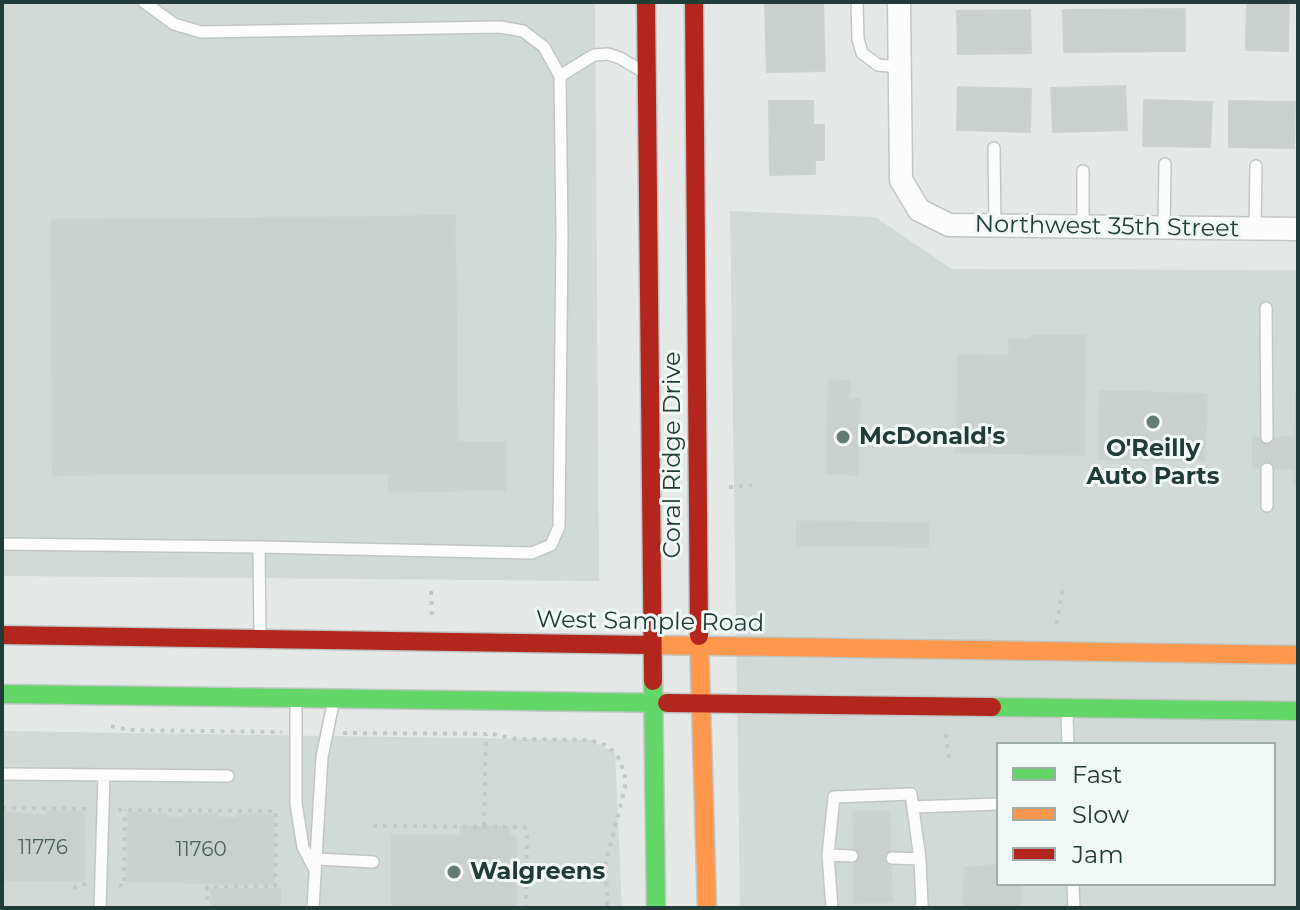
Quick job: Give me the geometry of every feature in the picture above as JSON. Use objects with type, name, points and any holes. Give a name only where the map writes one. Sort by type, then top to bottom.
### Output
[{"type":"main road","name":"Coral Ridge Drive","points":[[646,2],[656,908]]},
{"type":"main road","name":"Coral Ridge Drive","points":[[694,2],[699,648],[707,908]]},
{"type":"main road","name":"West Sample Road","points":[[2,635],[1298,655]]},
{"type":"main road","points":[[2,694],[1298,711]]},
{"type":"street","points":[[899,2],[900,67]]},
{"type":"street","name":"Northwest 35th Street","points":[[900,67],[901,180],[919,210],[949,225],[1298,229]]},
{"type":"lane","points":[[2,544],[532,553],[551,545],[559,527],[560,76],[544,47],[523,31],[500,27],[201,32],[174,24],[144,2]]},
{"type":"lane","points":[[857,2],[858,39],[862,53],[878,65],[900,67]]},
{"type":"lane","points":[[560,76],[594,55],[608,54],[646,74]]},
{"type":"lane","points":[[994,148],[995,226]]},
{"type":"lane","points":[[1164,227],[1165,164]]},
{"type":"lane","points":[[1255,228],[1256,166]]},
{"type":"lane","points":[[1083,171],[1083,226]]},
{"type":"lane","points":[[1266,308],[1267,437]]},
{"type":"lane","points":[[1267,469],[1267,506]]},
{"type":"lane","points":[[259,547],[260,640]]},
{"type":"lane","points":[[296,699],[296,804],[303,847],[316,864]]},
{"type":"lane","points":[[313,908],[322,757],[334,699]]},
{"type":"lane","points":[[1067,709],[1068,742]]},
{"type":"lane","points":[[2,774],[228,776]]},
{"type":"lane","points":[[100,908],[104,776]]},
{"type":"lane","points":[[832,908],[828,855],[834,797],[911,794],[920,859],[920,908]]},
{"type":"lane","points":[[913,807],[996,804]]},
{"type":"lane","points":[[828,855],[852,856]]},
{"type":"lane","points":[[892,858],[920,859]]},
{"type":"lane","points":[[316,864],[373,862]]},
{"type":"lane","points":[[1073,886],[1074,908]]},
{"type":"path","points":[[729,487],[752,485]]},
{"type":"path","points":[[1057,626],[1063,584]]},
{"type":"path","points":[[431,591],[432,618]]},
{"type":"path","points":[[106,725],[128,730],[296,732]]},
{"type":"path","points":[[327,733],[486,734],[516,739],[590,740],[608,746],[618,757],[625,774],[625,787],[606,862],[607,908]]},
{"type":"path","points":[[484,826],[486,734]]},
{"type":"path","points":[[946,734],[949,759]]},
{"type":"path","points":[[2,808],[276,811],[275,886],[207,887],[207,908]]},
{"type":"path","points":[[373,826],[526,829],[526,908]]},
{"type":"shaded area","points":[[2,2],[595,2],[599,581],[2,576]]},
{"type":"shaded area","points":[[730,211],[875,217],[952,269],[1298,270],[1298,908],[740,908]]},
{"type":"shaded area","points":[[2,731],[590,740],[615,753],[622,908],[2,908]]},
{"type":"building","points":[[765,2],[823,2],[825,71],[767,72]]},
{"type":"building","points":[[1247,2],[1289,2],[1288,51],[1246,50]]},
{"type":"building","points":[[1185,9],[1185,51],[1064,52],[1063,10]]},
{"type":"building","points":[[1030,10],[1031,53],[958,54],[957,11]]},
{"type":"building","points":[[1125,86],[1127,130],[1053,132],[1051,88]]},
{"type":"building","points":[[958,87],[1031,89],[1030,132],[957,130]]},
{"type":"building","points":[[1144,100],[1212,102],[1210,147],[1143,146]]},
{"type":"building","points":[[769,101],[813,101],[813,125],[824,125],[824,160],[815,160],[815,174],[770,175]]},
{"type":"building","points":[[1229,101],[1295,102],[1294,148],[1229,147]]},
{"type":"building","points":[[455,216],[457,442],[505,442],[505,490],[389,492],[389,473],[53,475],[51,220]]},
{"type":"building","points":[[1029,336],[1085,336],[1084,455],[956,453],[958,355],[1009,356],[1009,339],[1029,339]]},
{"type":"building","name":"McDonald's","points":[[829,380],[850,381],[849,399],[860,399],[858,475],[826,474]]},
{"type":"building","points":[[1296,390],[1298,485],[1295,485],[1294,469],[1253,468],[1253,437],[1295,437]]},
{"type":"building","points":[[1100,391],[1207,394],[1205,461],[1098,459]]},
{"type":"building","points":[[797,521],[928,523],[928,547],[797,546]]},
{"type":"building","points":[[2,811],[47,816],[47,811],[84,812],[84,881],[2,880]]},
{"type":"building","points":[[853,812],[889,812],[892,902],[854,903]]},
{"type":"building","points":[[128,813],[186,818],[186,814],[218,814],[218,817],[237,818],[237,814],[274,815],[274,884],[127,882]]},
{"type":"building","name":"Walgreens","points":[[460,826],[509,827],[509,836],[516,836],[516,908],[392,908],[392,836],[461,836]]},
{"type":"building","points":[[996,865],[996,886],[1022,886],[1020,908],[963,908],[965,867]]},
{"type":"building","points":[[211,889],[280,889],[280,908],[211,908]]},
{"type":"traffic: fast","points":[[653,681],[656,908]]},
{"type":"traffic: fast","points":[[2,694],[667,703]]},
{"type":"traffic: fast","points":[[992,707],[1298,711]]},
{"type":"traffic: slow","points":[[699,636],[707,908]]},
{"type":"traffic: slow","points":[[649,645],[1298,655]]},
{"type":"traffic: jam","points":[[646,2],[653,681]]},
{"type":"traffic: jam","points":[[694,2],[699,636]]},
{"type":"traffic: jam","points":[[2,635],[649,645]]},
{"type":"traffic: jam","points":[[667,703],[992,707]]},
{"type":"place","name":"O'Reilly Auto Parts","points":[[1153,422]]},
{"type":"place","name":"McDonald's","points":[[843,437]]},
{"type":"place","name":"Walgreens","points":[[454,872]]}]
